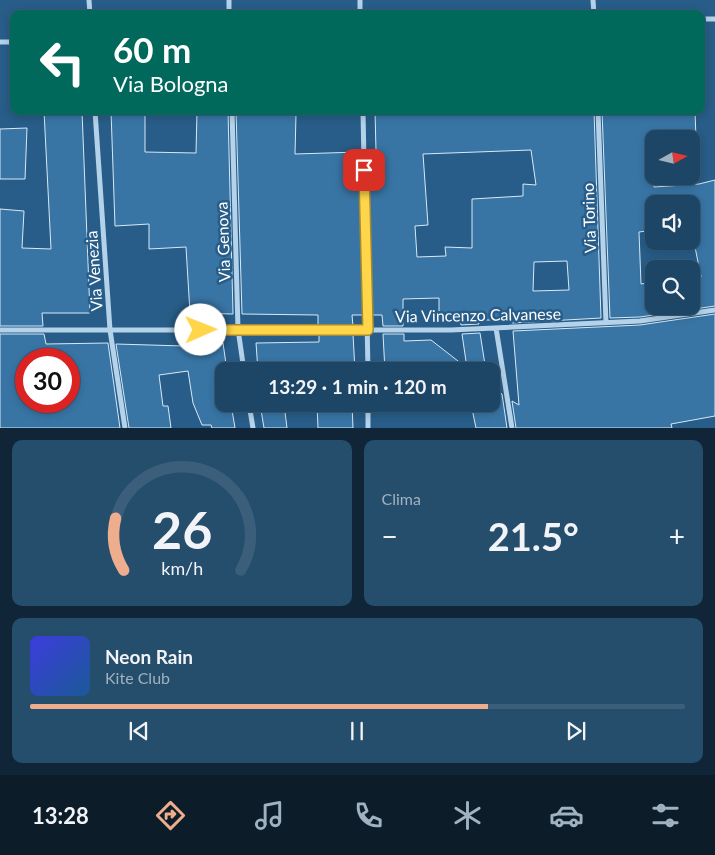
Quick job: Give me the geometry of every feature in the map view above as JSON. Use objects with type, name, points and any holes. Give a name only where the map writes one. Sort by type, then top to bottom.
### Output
[{"type":"street","name":"Via Venezia","points":[[96,115],[110,330],[125,428]]},
{"type":"street","name":"Via Genova","points":[[232,115],[238,329],[243,362]]},
{"type":"street","points":[[363,115],[368,362]]},
{"type":"street","name":"Via Torino","points":[[598,115],[606,323]]},
{"type":"street","name":"Via Vincenzo Calvanese","points":[[0,330],[496,328],[640,321],[715,310]]},
{"type":"street","points":[[496,328],[512,428]]},
{"type":"street","points":[[250,412],[253,428]]},
{"type":"street","points":[[368,412],[368,428]]},
{"type":"building","points":[[44,115],[82,115],[90,313],[42,313],[43,326],[0,326],[0,209],[24,211],[22,248],[51,249]]},
{"type":"building","points":[[111,115],[145,115],[145,152],[196,153],[197,115],[228,115],[233,314],[190,313],[186,247],[149,249],[149,224],[115,226]]},
{"type":"building","points":[[236,115],[296,115],[295,154],[359,152],[363,315],[352,315],[353,326],[318,326],[318,315],[242,314]]},
{"type":"building","points":[[375,115],[594,115],[601,318],[512,323],[512,320],[478,320],[479,324],[461,325],[460,320],[439,320],[439,298],[403,299],[403,326],[383,326],[382,315],[371,315],[368,151],[376,151]],"holes":[[[531,150],[536,185],[523,184],[523,196],[472,199],[472,248],[445,247],[446,256],[417,257],[415,226],[428,225],[423,154]],[[567,261],[569,290],[533,291],[534,262]]]},
{"type":"building","points":[[602,115],[695,115],[696,130],[645,130],[645,185],[654,185],[654,187],[700,185],[715,180],[715,306],[700,308],[700,260],[698,260],[696,250],[700,250],[700,195],[645,195],[645,231],[639,232],[641,284],[645,283],[645,315],[654,315],[610,318]]},
{"type":"building","points":[[27,128],[25,179],[0,179],[0,129]]},
{"type":"building","points":[[715,314],[715,416],[671,424],[672,428],[516,428],[512,401],[519,405],[513,331],[640,325]]},
{"type":"building","points":[[480,333],[485,362],[466,362],[462,334]]},
{"type":"building","points":[[0,334],[44,334],[46,344],[108,343],[120,428],[0,428]]},
{"type":"building","points":[[319,334],[353,334],[355,362],[257,362],[256,343],[319,342]]},
{"type":"building","points":[[383,334],[404,334],[404,341],[431,340],[459,362],[385,362]]},
{"type":"building","points":[[223,343],[226,362],[215,362],[215,412],[232,412],[235,428],[212,428],[211,425],[202,425],[193,403],[188,371],[159,375],[163,406],[168,406],[171,428],[129,428],[116,344],[184,346]]},
{"type":"building","points":[[500,393],[502,394],[507,428],[476,428],[473,412],[500,412]]},
{"type":"building","points":[[261,412],[285,412],[287,428],[264,428]]},
{"type":"building","points":[[317,412],[352,412],[353,428],[318,428]]},
{"type":"route","points":[[201,330],[368,330],[364,170]]}]
